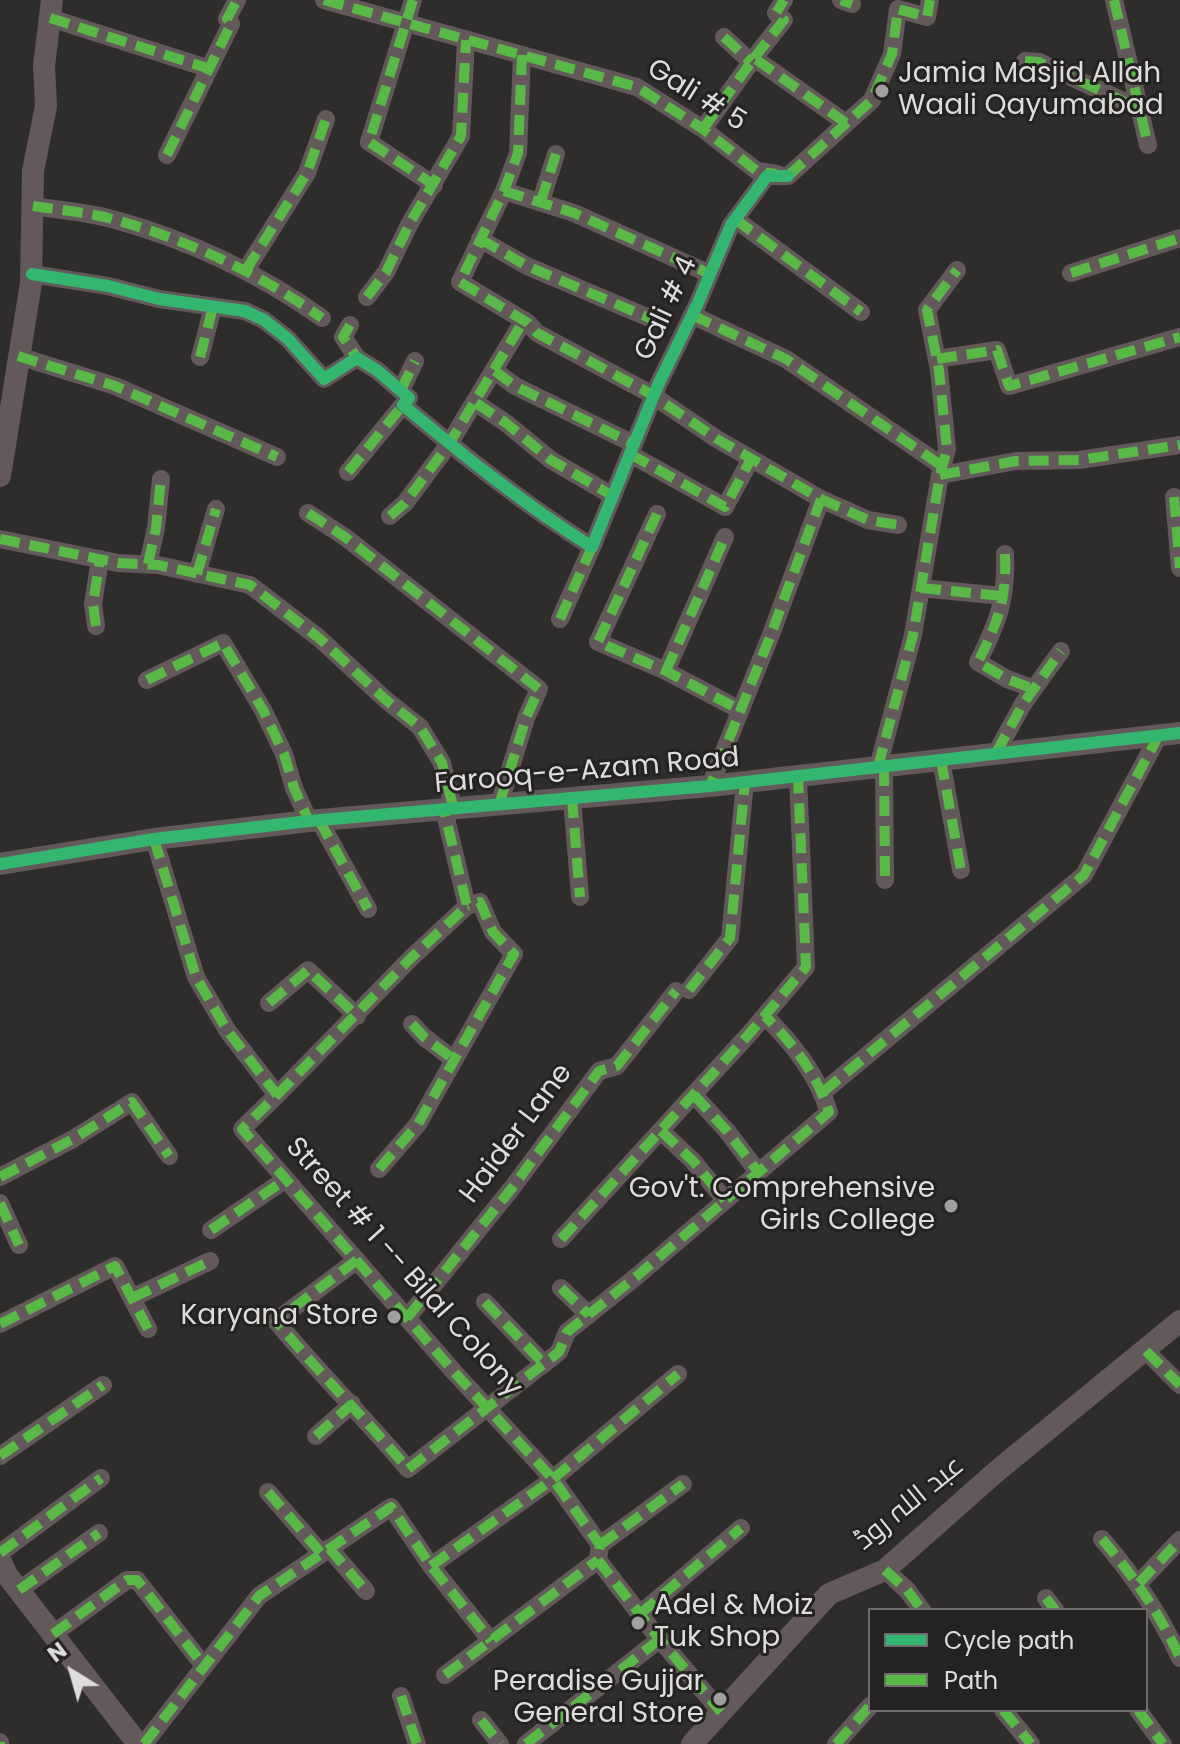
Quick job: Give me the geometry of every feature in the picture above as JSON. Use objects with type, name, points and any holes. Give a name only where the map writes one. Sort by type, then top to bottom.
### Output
[{"type":"street","points":[[167,155],[231,24],[227,19],[237,0]]},
{"type":"street","name":"Gali # 5","points":[[324,0],[637,87],[703,129],[757,171],[788,176]]},
{"type":"street","points":[[413,0],[369,142],[434,185]]},
{"type":"street","points":[[703,129],[784,20],[776,13],[784,0]]},
{"type":"street","points":[[788,176],[872,100],[892,54],[898,9],[927,17],[930,0]]},
{"type":"street","points":[[1114,0],[1148,145]]},
{"type":"street","points":[[0,476],[32,274],[33,171],[46,106],[44,66],[51,9],[207,68]]},
{"type":"street","points":[[724,37],[846,123]]},
{"type":"street","points":[[367,297],[386,272],[410,223],[461,136],[466,40]]},
{"type":"street","points":[[522,55],[518,153],[504,191],[460,282],[524,320],[537,333],[653,397],[821,499],[868,520],[898,525]]},
{"type":"street","points":[[1025,61],[1039,62],[1140,109]]},
{"type":"street","points":[[246,270],[307,173],[326,119]]},
{"type":"street","points":[[541,201],[556,154]]},
{"type":"street","name":"Gali # 4","points":[[560,619],[653,397],[735,219],[767,176],[788,176]]},
{"type":"street","points":[[504,191],[541,201],[625,234],[710,274]]},
{"type":"street","points":[[33,206],[109,218],[158,233],[246,270],[322,318]]},
{"type":"street","points":[[735,219],[861,312]]},
{"type":"street","points":[[1071,273],[1180,238]]},
{"type":"street","points":[[480,239],[527,266],[654,320]]},
{"type":"street","points":[[885,880],[881,766],[913,635],[947,449],[937,359],[927,310],[957,270]]},
{"type":"street","points":[[32,274],[245,311],[264,320],[288,339],[324,379],[357,358]]},
{"type":"street","points":[[200,357],[213,307]]},
{"type":"street","points":[[692,315],[786,359],[941,470],[1016,461],[1079,460],[1180,445]]},
{"type":"street","points":[[390,516],[405,503],[449,444],[524,320]]},
{"type":"street","points":[[350,325],[343,337],[357,358],[449,444],[533,509],[592,547]]},
{"type":"street","points":[[937,359],[997,350],[1009,386],[1180,337]]},
{"type":"street","points":[[18,356],[115,386],[277,457]]},
{"type":"street","points":[[348,472],[402,398],[415,361]]},
{"type":"street","points":[[495,371],[515,386],[632,449],[725,507],[751,459]]},
{"type":"street","points":[[476,403],[551,460],[615,492]]},
{"type":"street","points":[[148,564],[156,528],[161,479]]},
{"type":"street","points":[[1174,497],[1180,568]]},
{"type":"street","points":[[710,786],[821,499]]},
{"type":"street","points":[[197,574],[216,509]]},
{"type":"street","points":[[308,513],[356,546],[539,689],[526,718],[499,805]]},
{"type":"street","points":[[657,514],[598,642],[666,671],[740,710]]},
{"type":"street","points":[[666,671],[725,537]]},
{"type":"street","points":[[0,539],[250,585],[319,638],[420,727],[442,763],[467,906]]},
{"type":"street","points":[[1005,554],[1006,577],[998,624],[978,662],[1007,679],[1034,689]]},
{"type":"street","points":[[96,626],[93,604],[100,559]]},
{"type":"street","points":[[921,588],[1002,596]]},
{"type":"street","points":[[147,680],[223,643],[279,743],[294,788],[368,909]]},
{"type":"street","points":[[996,753],[1061,651]]},
{"type":"street","points":[[823,1092],[1084,875],[1170,734]]},
{"type":"street","name":"Farooq-e-Azam Road","points":[[0,864],[154,839],[314,821],[710,786],[1170,734]]},
{"type":"street","points":[[941,760],[961,870]]},
{"type":"street","points":[[561,1239],[694,1095],[806,967],[798,776]]},
{"type":"street","name":"Haider Lane","points":[[407,1318],[512,1188],[599,1071],[617,1066],[730,938],[745,782]]},
{"type":"street","points":[[572,798],[580,897]]},
{"type":"street","points":[[154,839],[196,977],[227,1030],[277,1095],[411,958],[467,906],[480,902],[493,932],[514,954],[418,1124],[379,1169]]},
{"type":"street","points":[[269,1003],[308,970],[357,1016]]},
{"type":"street","points":[[357,1260],[276,1321],[408,1469],[559,1352],[567,1332],[829,1112],[823,1092],[793,1044],[765,1016]]},
{"type":"street","points":[[412,1024],[453,1059]]},
{"type":"street","name":"Street # 1 -- Bilal Colony","points":[[277,1095],[242,1129],[553,1479],[640,1614],[721,1712]]},
{"type":"street","points":[[694,1095],[758,1172]]},
{"type":"street","points":[[0,1177],[73,1139],[132,1102],[169,1156]]},
{"type":"street","points":[[661,1131],[693,1161],[725,1200]]},
{"type":"street","points":[[211,1230],[286,1179]]},
{"type":"street","points":[[0,1203],[19,1245]]},
{"type":"street","points":[[132,1298],[210,1261]]},
{"type":"street","points":[[0,1324],[115,1266],[148,1329]]},
{"type":"street","points":[[561,1288],[589,1315]]},
{"type":"street","points":[[485,1302],[544,1364]]},
{"type":"street","name":"عبد اللہ روڈ","points":[[692,1744],[829,1594],[885,1570],[997,1471],[1180,1321]]},
{"type":"street","points":[[1146,1351],[1180,1385]]},
{"type":"street","points":[[431,1566],[553,1479],[678,1374]]},
{"type":"street","points":[[0,1456],[103,1385]]},
{"type":"street","points":[[316,1436],[352,1404]]},
{"type":"street","points":[[0,1553],[101,1478]]},
{"type":"street","points":[[445,1675],[683,1484]]},
{"type":"street","points":[[268,1492],[366,1591]]},
{"type":"street","points":[[144,1744],[259,1596],[391,1507],[431,1566],[491,1641]]},
{"type":"street","points":[[640,1614],[741,1528]]},
{"type":"street","points":[[19,1590],[99,1533]]},
{"type":"street","points":[[1102,1539],[1139,1583],[1168,1630],[1180,1658]]},
{"type":"street","points":[[1139,1583],[1180,1540]]},
{"type":"street","points":[[0,1560],[7,1575],[138,1744]]},
{"type":"street","points":[[885,1570],[907,1590],[920,1608]]},
{"type":"street","points":[[53,1634],[127,1580],[137,1580],[204,1666]]},
{"type":"street","points":[[526,1744],[660,1639]]},
{"type":"street","points":[[401,1696],[417,1744]]},
{"type":"street","points":[[836,1744],[868,1708]]},
{"type":"street","points":[[1005,1712],[1031,1744]]},
{"type":"street","points":[[1139,1712],[1163,1744]]},
{"type":"street","points":[[481,1720],[500,1744]]},
{"type":"marked path","points":[[167,155],[231,24],[227,19],[237,0]]},
{"type":"marked path","points":[[324,0],[637,87],[703,129],[757,171],[776,174]]},
{"type":"marked path","points":[[413,0],[369,142],[434,185]]},
{"type":"marked path","points":[[754,58],[784,20],[776,13],[784,0]]},
{"type":"marked path","points":[[841,0],[852,4]]},
{"type":"marked path","points":[[788,176],[872,100],[892,54],[898,9],[927,17],[930,0]]},
{"type":"marked path","points":[[1114,0],[1148,145]]},
{"type":"marked path","points":[[50,18],[207,68]]},
{"type":"marked path","points":[[724,37],[751,62]]},
{"type":"marked path","points":[[367,297],[386,272],[410,223],[461,136],[466,40]]},
{"type":"marked path","points":[[522,55],[518,153],[504,191],[460,282],[528,323],[537,333],[649,393],[717,439],[821,499],[710,786]]},
{"type":"marked path","points":[[703,129],[754,58],[846,123]]},
{"type":"marked path","points":[[1025,61],[1039,62],[1140,109]]},
{"type":"marked path","points":[[246,270],[307,173],[326,119]]},
{"type":"marked path","points":[[541,201],[556,154]]},
{"type":"marked path","points":[[504,191],[574,213],[710,274]]},
{"type":"marked path","points":[[33,206],[102,217],[194,247],[273,286],[322,318]]},
{"type":"marked path","points":[[735,219],[861,312]]},
{"type":"marked path","points":[[1071,273],[1180,238]]},
{"type":"marked path","points":[[480,239],[527,266],[654,320]]},
{"type":"marked path","points":[[878,767],[913,635],[947,449],[939,370],[927,310],[957,270]]},
{"type":"marked path","points":[[200,357],[213,307]]},
{"type":"marked path","points":[[692,315],[786,359],[942,466]]},
{"type":"marked path","points":[[390,516],[405,503],[449,444],[524,320]]},
{"type":"marked path","points":[[350,325],[343,337],[357,358]]},
{"type":"marked path","points":[[937,359],[997,350],[1009,386],[1180,337]]},
{"type":"marked path","points":[[18,356],[115,386],[277,457]]},
{"type":"marked path","points":[[401,390],[415,361]]},
{"type":"marked path","points":[[495,371],[515,386],[634,444]]},
{"type":"marked path","points":[[476,403],[551,460],[613,496]]},
{"type":"marked path","points":[[348,472],[403,405]]},
{"type":"marked path","points":[[940,475],[1016,461],[1079,460],[1180,445]]},
{"type":"marked path","points":[[630,454],[725,507],[751,459]]},
{"type":"marked path","points":[[148,564],[156,528],[161,479]]},
{"type":"marked path","points":[[1174,497],[1180,568]]},
{"type":"marked path","points":[[821,499],[868,520],[898,525]]},
{"type":"marked path","points":[[197,574],[216,509]]},
{"type":"marked path","points":[[308,513],[345,537],[539,689],[526,718],[499,805]]},
{"type":"marked path","points":[[657,514],[598,642],[666,671],[740,710]]},
{"type":"marked path","points":[[666,671],[725,537]]},
{"type":"marked path","points":[[0,539],[118,563],[158,565],[250,585],[319,638],[420,727],[442,763],[454,810]]},
{"type":"marked path","points":[[560,619],[592,547]]},
{"type":"marked path","points":[[1005,554],[1000,610],[978,662],[1007,679],[1034,689]]},
{"type":"marked path","points":[[96,626],[93,604],[100,559]]},
{"type":"marked path","points":[[921,588],[1002,596]]},
{"type":"marked path","points":[[147,680],[223,643],[263,710],[284,754],[294,788],[309,821]]},
{"type":"marked path","points":[[996,753],[1023,704],[1061,651]]},
{"type":"marked path","points":[[823,1092],[1084,875],[1159,735]]},
{"type":"marked path","points":[[941,760],[961,870]]},
{"type":"marked path","points":[[884,766],[885,880]]},
{"type":"marked path","points":[[561,1239],[750,1033],[806,967],[798,776]]},
{"type":"marked path","points":[[689,990],[730,938],[745,782]]},
{"type":"marked path","points":[[572,798],[580,897]]},
{"type":"marked path","points":[[277,1095],[411,958],[467,906],[444,810]]},
{"type":"marked path","points":[[319,820],[368,909]]},
{"type":"marked path","points":[[154,839],[196,977],[227,1030],[277,1095],[242,1129],[455,1373],[553,1479],[600,1545],[598,1560],[721,1712]]},
{"type":"marked path","points":[[379,1169],[418,1124],[514,954],[493,932],[480,902],[467,906]]},
{"type":"marked path","points":[[269,1003],[308,970],[357,1016]]},
{"type":"marked path","points":[[407,1318],[512,1188],[599,1071],[617,1066],[676,991]]},
{"type":"marked path","points":[[357,1260],[276,1321],[408,1469],[559,1352],[567,1332],[829,1112],[803,1060],[765,1016]]},
{"type":"marked path","points":[[412,1024],[453,1059]]},
{"type":"marked path","points":[[694,1095],[758,1172]]},
{"type":"marked path","points":[[0,1177],[73,1139],[132,1102],[169,1156]]},
{"type":"marked path","points":[[661,1131],[693,1161],[725,1200]]},
{"type":"marked path","points":[[211,1230],[286,1179]]},
{"type":"marked path","points":[[0,1203],[19,1245]]},
{"type":"marked path","points":[[132,1298],[210,1261]]},
{"type":"marked path","points":[[0,1324],[115,1266],[148,1329]]},
{"type":"marked path","points":[[561,1288],[589,1315]]},
{"type":"marked path","points":[[485,1302],[544,1364]]},
{"type":"marked path","points":[[1146,1351],[1180,1385]]},
{"type":"marked path","points":[[431,1566],[553,1479],[678,1374]]},
{"type":"marked path","points":[[0,1456],[103,1385]]},
{"type":"marked path","points":[[316,1436],[352,1404]]},
{"type":"marked path","points":[[0,1553],[101,1478]]},
{"type":"marked path","points":[[600,1545],[683,1484]]},
{"type":"marked path","points":[[268,1492],[321,1553]]},
{"type":"marked path","points":[[144,1744],[259,1596],[391,1507],[431,1566],[491,1641]]},
{"type":"marked path","points":[[640,1614],[741,1528]]},
{"type":"marked path","points":[[19,1590],[99,1533]]},
{"type":"marked path","points":[[1102,1539],[1145,1596],[1180,1658]]},
{"type":"marked path","points":[[1139,1583],[1180,1540]]},
{"type":"marked path","points":[[329,1548],[366,1591]]},
{"type":"marked path","points":[[445,1675],[598,1560]]},
{"type":"marked path","points":[[885,1570],[907,1590],[920,1608]]},
{"type":"marked path","points":[[53,1634],[127,1580],[137,1580],[204,1666]]},
{"type":"marked path","points":[[1046,1598],[1054,1608]]},
{"type":"marked path","points":[[526,1744],[660,1639]]},
{"type":"marked path","points":[[401,1696],[417,1744]]},
{"type":"marked path","points":[[836,1744],[868,1708]]},
{"type":"marked path","points":[[1005,1712],[1031,1744]]},
{"type":"marked path","points":[[1139,1712],[1163,1744]]},
{"type":"marked path","points":[[481,1720],[500,1744]]},
{"type":"cycle path","points":[[32,274],[108,286],[159,299],[245,311],[264,320],[288,339],[324,379],[357,358],[378,371],[409,398],[403,405],[449,443],[519,497],[592,547],[658,385],[731,225],[767,176],[788,176]]},
{"type":"cycle path","points":[[0,864],[154,839],[309,821],[710,786],[1180,733]]},
{"type":"place","name":"Jamia Masjid Allah Waali Qayumabad","points":[[882,91]]},
{"type":"place","name":"Gov't. Comprehensive Girls College","points":[[951,1206]]},
{"type":"place","name":"Karyana Store","points":[[394,1317]]},
{"type":"place","name":"Adel & Moiz Tuk Shop","points":[[638,1623]]},
{"type":"place","name":"Peradise Gujjar General Store","points":[[720,1699]]}]
